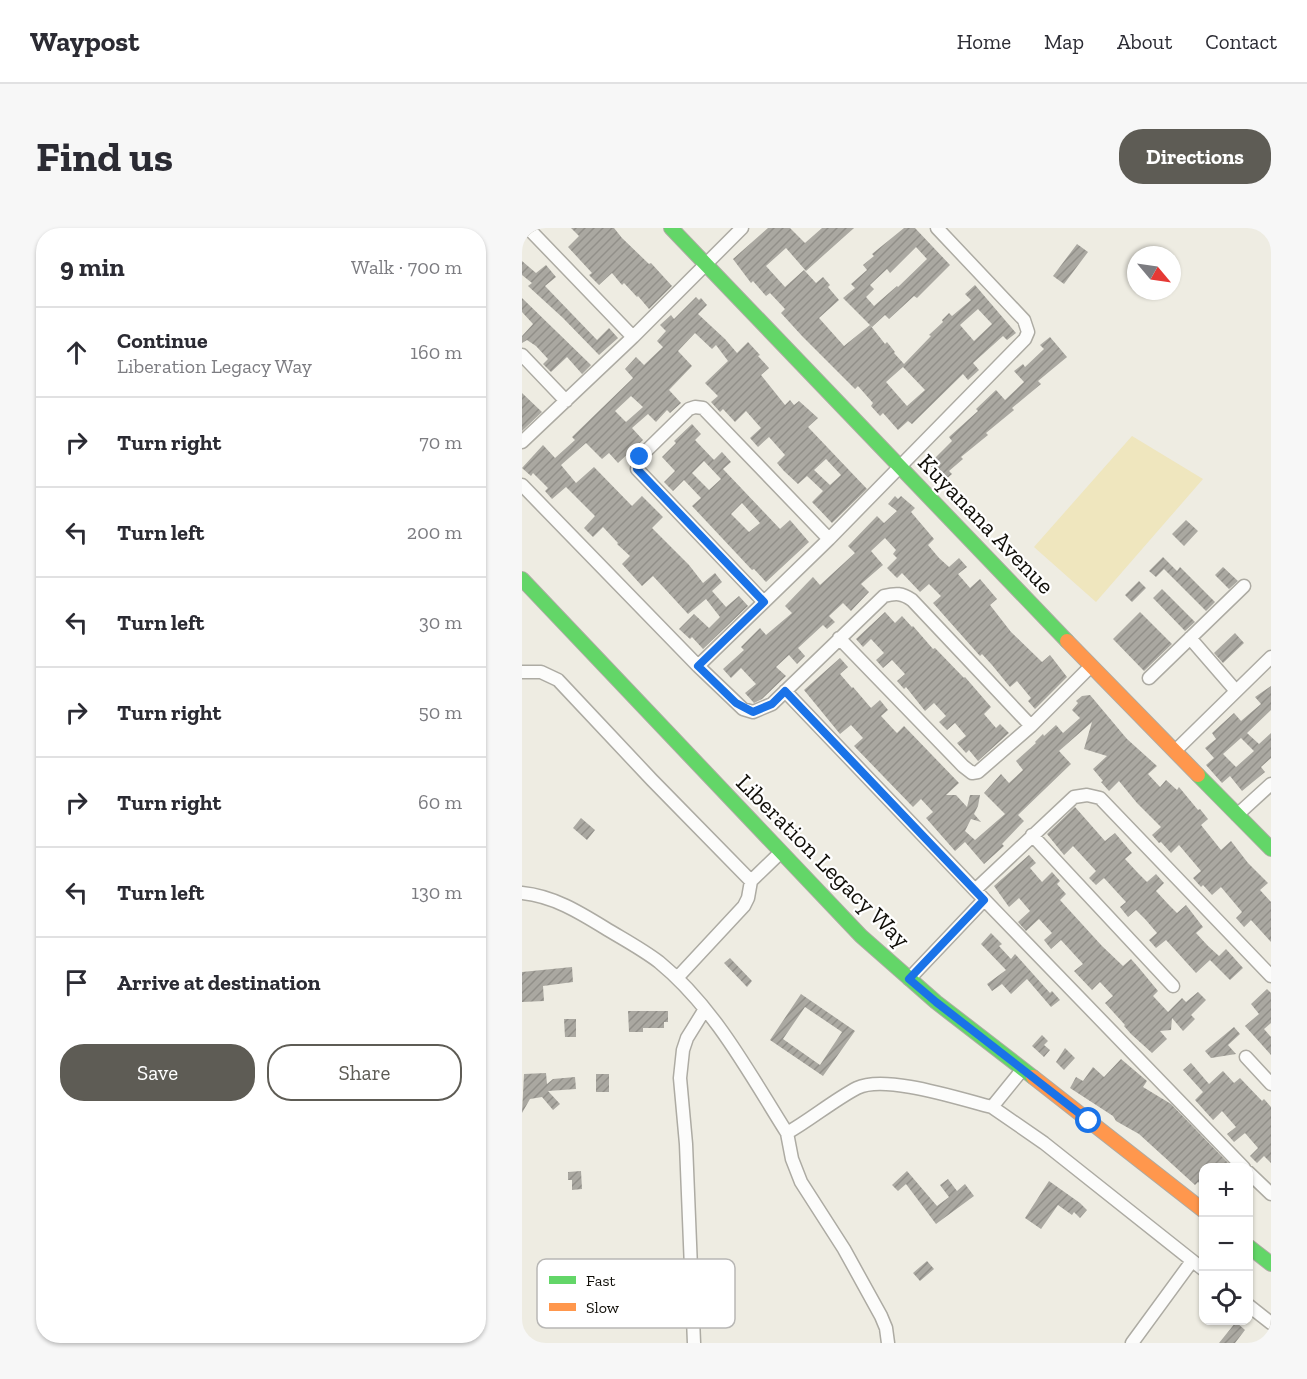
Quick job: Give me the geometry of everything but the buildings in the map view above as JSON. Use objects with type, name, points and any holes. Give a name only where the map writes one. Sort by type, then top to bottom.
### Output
[{"type":"main road","name":"Kuyanana Avenue","points":[[671,228],[1091,666],[1271,849]]},
{"type":"main road","name":"Liberation Legacy Way","points":[[522,579],[861,936],[936,1002],[1199,1208]]},
{"type":"main road","points":[[1253,1250],[1271,1264]]},
{"type":"street","points":[[528,228],[633,337]]},
{"type":"street","points":[[522,442],[633,337],[742,228]]},
{"type":"street","points":[[698,666],[829,539],[1025,339],[1028,332],[1024,320],[937,228]]},
{"type":"street","points":[[522,355],[566,400]]},
{"type":"street","points":[[764,602],[637,469],[640,457],[689,409],[703,408],[829,539]]},
{"type":"street","points":[[522,485],[698,666],[736,703],[753,712],[772,704],[884,596],[896,593],[906,595],[1031,726]]},
{"type":"street","points":[[1149,678],[1244,586]]},
{"type":"street","points":[[839,638],[968,771],[978,772],[1031,726],[1091,666]]},
{"type":"street","points":[[1190,638],[1236,691]]},
{"type":"street","points":[[1175,751],[1271,657]]},
{"type":"street","points":[[522,672],[541,672],[558,680],[751,881]]},
{"type":"street","points":[[785,691],[984,900],[1240,1163]]},
{"type":"street","points":[[1237,815],[1271,784]]},
{"type":"street","points":[[975,890],[1074,797],[1087,795],[1100,798],[1271,976]]},
{"type":"street","points":[[1032,835],[1173,986]]},
{"type":"street","points":[[677,978],[744,906],[751,881],[780,853]]},
{"type":"street","points":[[522,893],[554,900],[575,910],[641,950],[677,978],[727,1036],[787,1133],[792,1159],[801,1182],[844,1250],[881,1316],[886,1328],[888,1343]]},
{"type":"street","points":[[909,979],[984,900]]},
{"type":"street","points":[[691,1259],[686,1144],[680,1078],[683,1050],[687,1038],[705,1009]]},
{"type":"street","points":[[1246,1057],[1271,1084]]},
{"type":"street","points":[[992,1107],[1022,1070]]},
{"type":"street","points":[[787,1133],[857,1088],[872,1083],[886,1083],[992,1107],[1044,1143],[1199,1267]]},
{"type":"street","points":[[1253,1177],[1271,1194]]},
{"type":"street","points":[[1132,1343],[1191,1261]]},
{"type":"street","points":[[1253,1309],[1271,1323]]},
{"type":"street","points":[[693,1328],[694,1343]]},
{"type":"shaded area","points":[[1132,436],[1203,479],[1096,602],[1034,547]]},
{"type":"traffic: fast","points":[[671,228],[1067,641]]},
{"type":"traffic: fast","points":[[522,579],[861,936],[936,1002],[1033,1077]]},
{"type":"traffic: fast","points":[[1198,775],[1271,849]]},
{"type":"traffic: fast","points":[[1253,1250],[1271,1264]]},
{"type":"traffic: slow","points":[[1067,641],[1198,775]]},
{"type":"traffic: slow","points":[[1033,1077],[1199,1207]]},
{"type":"route","points":[[640,457],[637,469],[764,602],[698,666],[743,709],[753,712],[772,704],[785,691],[984,900],[909,979],[1089,1121]]}]
